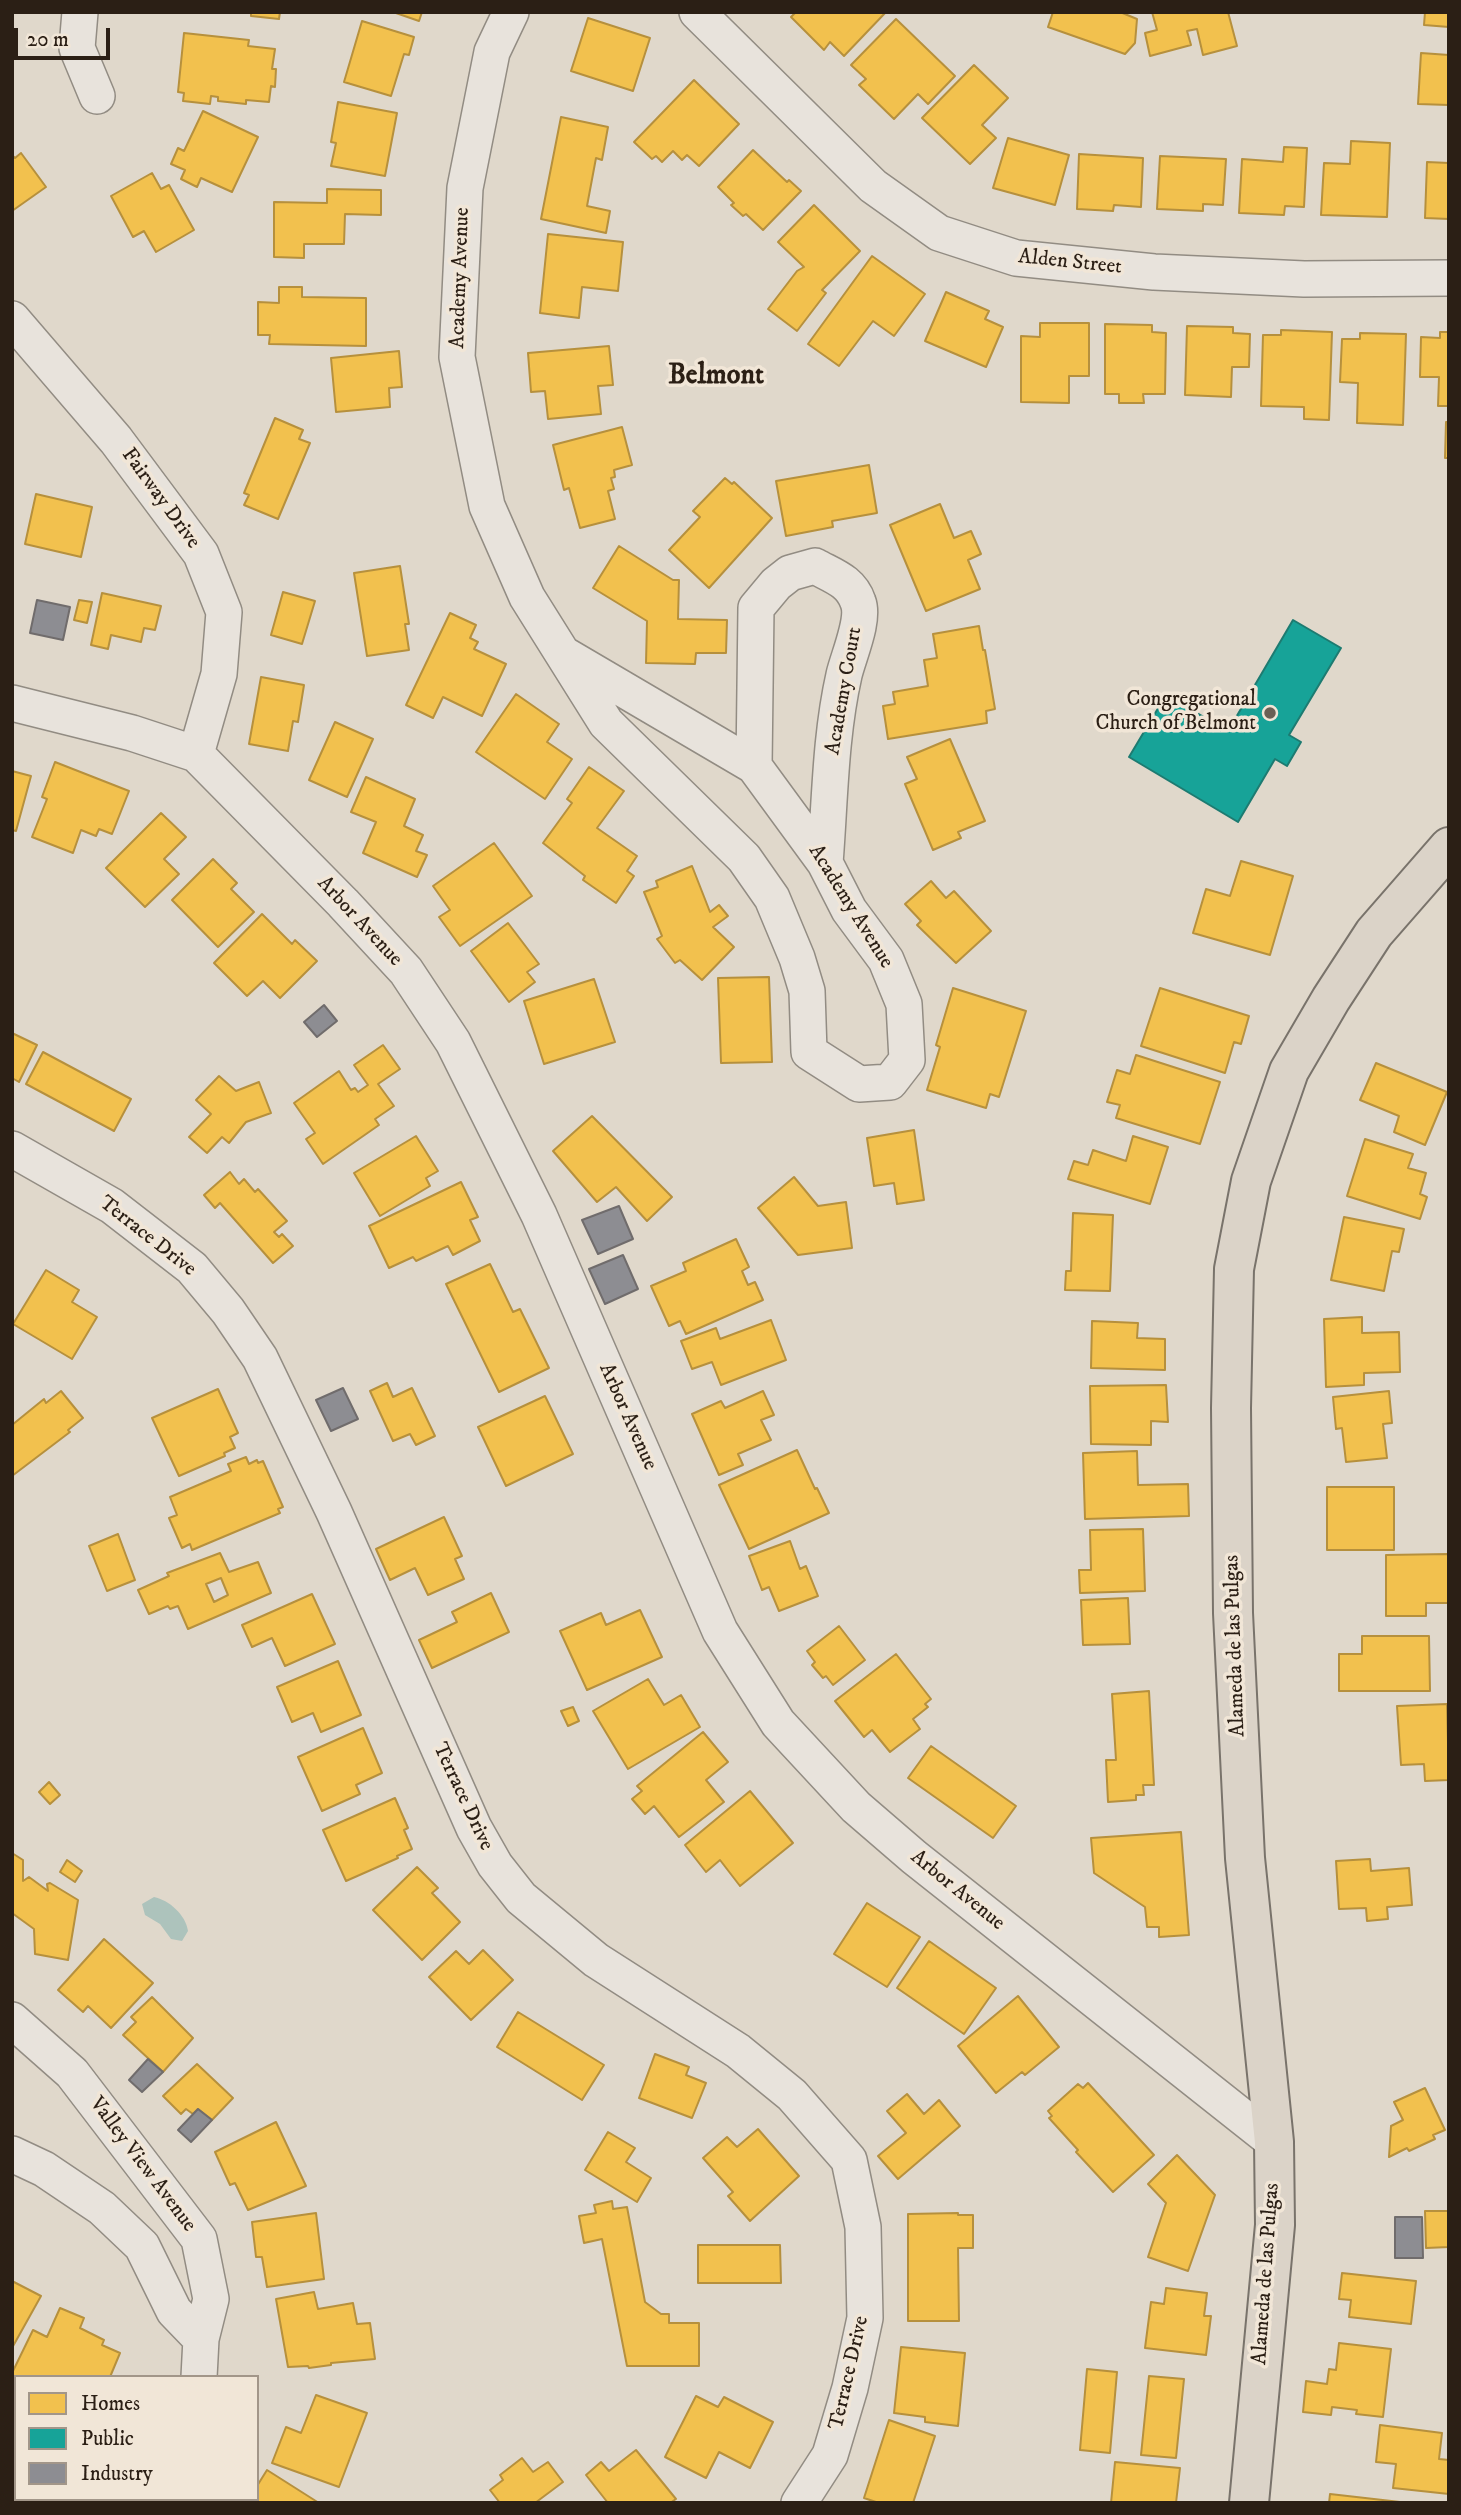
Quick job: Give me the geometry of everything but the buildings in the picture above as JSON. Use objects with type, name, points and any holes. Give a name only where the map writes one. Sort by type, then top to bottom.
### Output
[{"type":"main road","name":"Alameda de las Pulgas","points":[[1249,2503],[1275,2225],[1274,2143],[1245,1858],[1235,1654],[1231,1408],[1234,1269],[1251,1181],[1289,1071],[1374,933],[1449,847]]},
{"type":"street","points":[[80,12],[78,48],[97,96]]},
{"type":"street","name":"Academy Avenue","points":[[511,12],[492,52],[465,188],[457,357],[487,506],[527,597],[606,723],[744,858],[772,898],[797,958],[807,991],[809,1052],[859,1084],[890,1082],[906,1060],[904,1004],[886,960],[849,910],[825,863],[754,766],[565,655]]},
{"type":"street","name":"Alden Street","points":[[698,12],[873,186],[939,233],[1016,258],[1154,272],[1304,279],[1449,278]]},
{"type":"street","name":"Fairway Drive","points":[[12,318],[116,440],[201,554],[224,612],[219,674],[196,754]]},
{"type":"street","name":"Academy Court","points":[[754,766],[756,608],[776,584],[790,573],[815,566],[849,584],[860,605],[835,730],[825,863]]},
{"type":"street","name":"Arbor Avenue","points":[[12,703],[132,733],[196,754],[406,971],[453,1042],[539,1215],[720,1631],[778,1723],[856,1807],[914,1857],[1274,2143]]},
{"type":"street","name":"Terrace Drive","points":[[12,1149],[112,1206],[192,1268],[241,1330],[260,1358],[334,1512],[474,1828],[495,1865],[521,1898],[596,1960],[738,2051],[792,2095],[849,2160],[863,2227],[866,2318],[850,2388],[830,2455],[799,2503]]},
{"type":"street","name":"Valley View Avenue","points":[[12,2020],[72,2073],[199,2239],[211,2298],[201,2339],[199,2375]]},
{"type":"street","points":[[12,2154],[44,2169],[103,2208],[142,2246],[174,2311],[201,2339]]},
{"type":"water","points":[[154,1897],[171,1905],[184,1919],[188,1931],[182,1941],[171,1939],[160,1924],[145,1915],[142,1904]]},
{"type":"place","name":"Congregational Church of Belmont","points":[[1270,713]]},
{"type":"district","name":"Belmont","points":[[716,377]]}]
